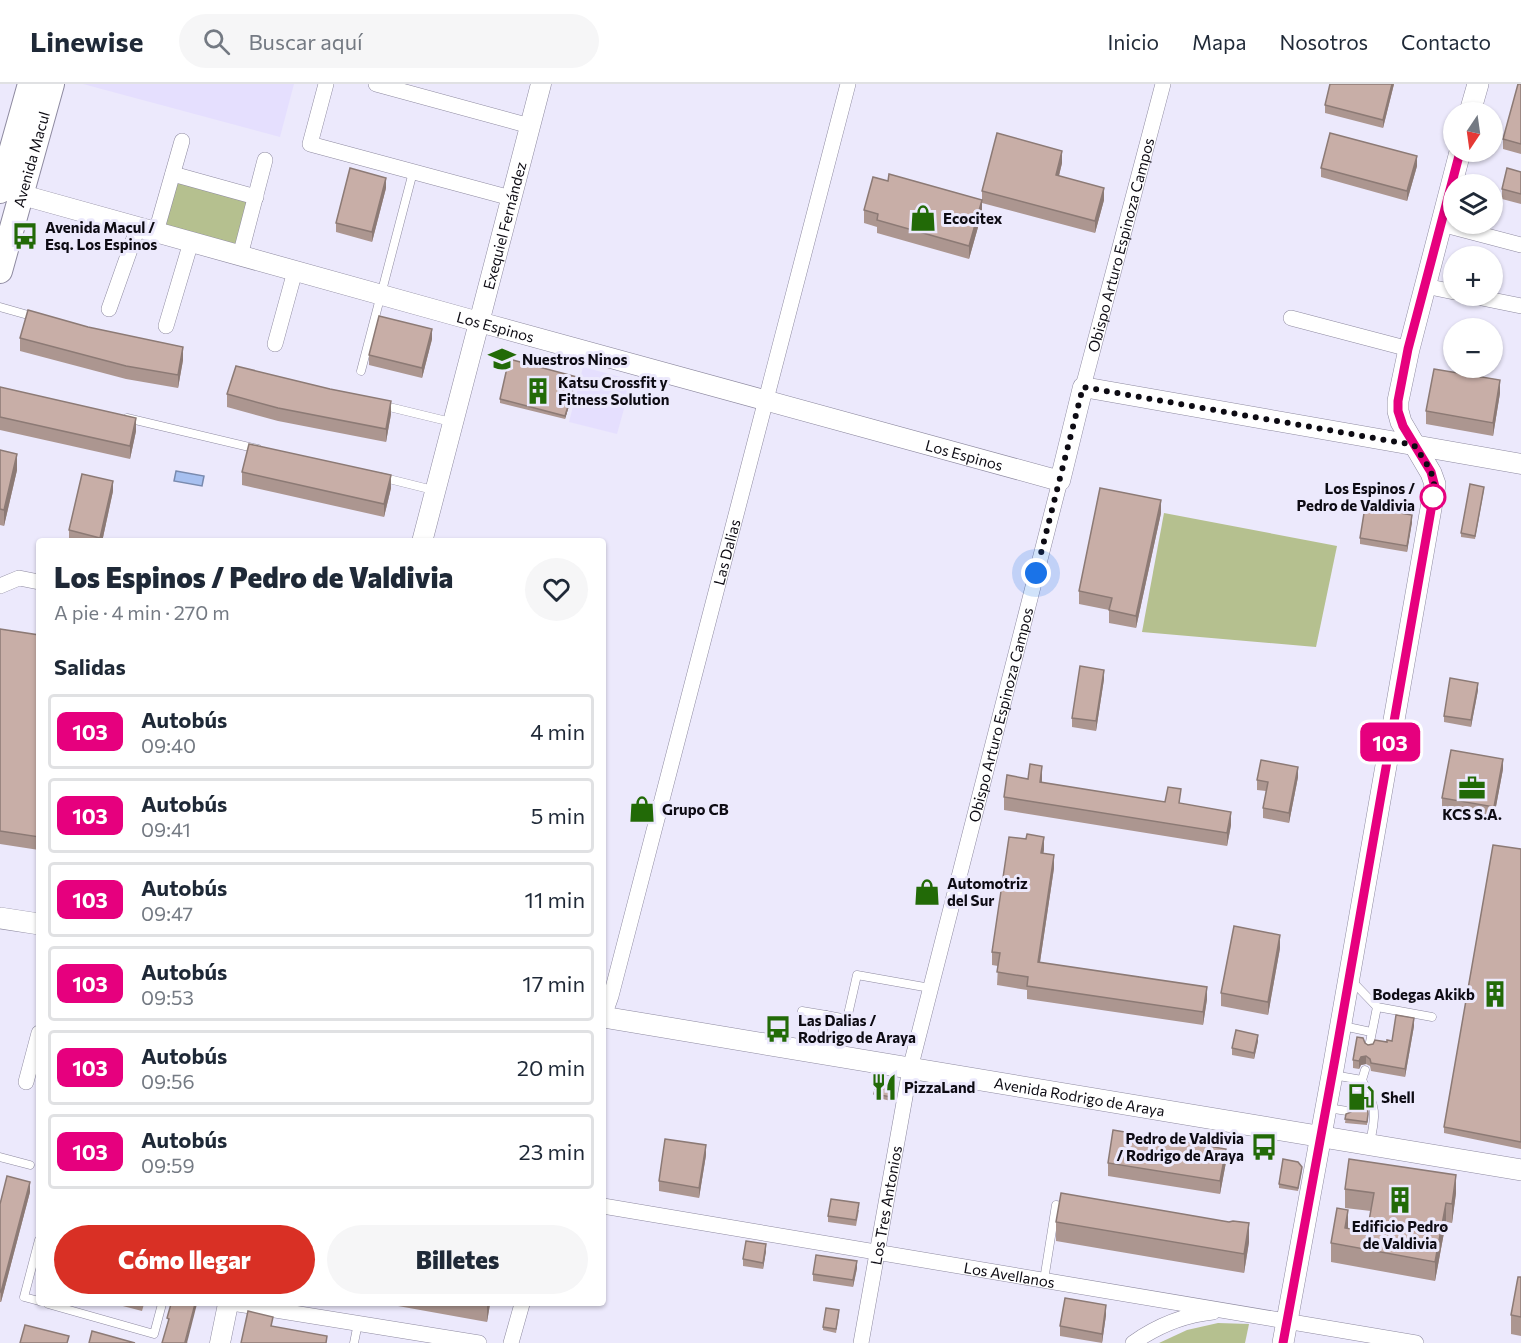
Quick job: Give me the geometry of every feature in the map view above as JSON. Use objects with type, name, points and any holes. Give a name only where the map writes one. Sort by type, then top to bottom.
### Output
[{"type":"main road","name":"Avenida Macul","points":[[0,271],[6,190],[30,84]]},
{"type":"main road","name":"Avenida Macul","points":[[6,190],[52,84]]},
{"type":"main road","points":[[1473,102],[1478,84]]},
{"type":"main road","points":[[1283,1343],[1320,1137],[1336,1109],[1332,1075],[1435,487],[1431,472],[1403,426],[1398,397],[1408,349],[1457,162]]},
{"type":"main road","points":[[0,918],[36,924]]},
{"type":"main road","name":"Avenida Rodrigo de Araya","points":[[606,1018],[1521,1170]]},
{"type":"street","points":[[326,84],[310,144],[511,198]]},
{"type":"street","points":[[376,84],[530,126]]},
{"type":"street","name":"Exequiel Fernández","points":[[423,538],[541,84]]},
{"type":"street","name":"Las Dalias","points":[[606,1010],[849,84]]},
{"type":"street","name":"Obispo Arturo Espinoza Campos","points":[[910,1069],[1083,387],[1163,84]]},
{"type":"street","points":[[109,309],[173,174],[182,141]]},
{"type":"street","points":[[240,255],[265,160]]},
{"type":"street","points":[[173,174],[256,197]]},
{"type":"street","name":"Los Espinos","points":[[6,190],[478,322],[1060,480]]},
{"type":"street","points":[[1441,224],[1521,244]]},
{"type":"street","points":[[166,326],[191,242]]},
{"type":"street","points":[[275,344],[295,271]]},
{"type":"street","points":[[1425,286],[1443,290]]},
{"type":"street","points":[[1503,302],[1521,306]]},
{"type":"street","points":[[1291,318],[1408,349]]},
{"type":"street","points":[[1083,387],[1521,465]]},
{"type":"street","points":[[0,586],[19,578],[36,581]]},
{"type":"street","points":[[26,1082],[36,1045]]},
{"type":"street","name":"Los Tres Antonios","points":[[861,1343],[910,1069]]},
{"type":"street","name":"Los Avellanos","points":[[606,1207],[1416,1343]]},
{"type":"street","points":[[220,1343],[228,1306]]},
{"type":"street","points":[[251,1306],[479,1343]]},
{"type":"street","points":[[511,1343],[521,1306]]},
{"type":"street","points":[[1133,1343],[1158,1327],[1188,1316],[1219,1312],[1240,1313]]},
{"type":"lane","points":[[360,371],[413,172]]},
{"type":"lane","points":[[0,308],[41,318]]},
{"type":"lane","points":[[368,402],[453,423]]},
{"type":"lane","points":[[114,415],[263,450]]},
{"type":"lane","points":[[377,477],[435,490]]},
{"type":"lane","points":[[802,1011],[847,1019],[857,975],[930,988]]},
{"type":"lane","points":[[1349,978],[1377,1007],[1432,1017]]},
{"type":"lane","points":[[1369,1047],[1377,1007]]},
{"type":"lane","points":[[819,1053],[826,1015]]},
{"type":"lane","points":[[1341,1026],[1371,1032]]},
{"type":"lane","points":[[1352,1104],[1365,1070]]},
{"type":"lane","points":[[1332,1075],[1362,1080]]},
{"type":"lane","points":[[1362,1080],[1372,1098],[1370,1145]]},
{"type":"lane","points":[[0,1157],[30,1165]]},
{"type":"lane","points":[[1044,1280],[1056,1205],[1080,1209]]},
{"type":"lane","points":[[36,1251],[24,1297],[36,1300]]},
{"type":"lane","points":[[56,1306],[154,1334],[161,1306]]},
{"type":"lane","points":[[86,1314],[88,1306]]},
{"type":"lane","points":[[354,1343],[357,1323]]},
{"type":"shaded area","points":[[83,84],[294,84],[280,137]]},
{"type":"shaded area","points":[[583,367],[632,380],[617,434],[569,422]]},
{"type":"green space","points":[[173,174],[256,197],[240,256],[156,232]]},
{"type":"green space","points":[[1164,513],[1337,546],[1316,647],[1142,632]]},
{"type":"green space","points":[[1218,1323],[1249,1324],[1245,1343],[1159,1343],[1187,1330]]},
{"type":"water","points":[[176,471],[204,476],[202,486],[174,481]]},
{"type":"building","points":[[1330,84],[1392,84],[1383,120],[1325,105]]},
{"type":"building","points":[[1518,84],[1521,84],[1521,144],[1503,139]]},
{"type":"building","points":[[997,133],[1062,151],[1056,175],[1104,188],[1095,221],[982,191]]},
{"type":"building","points":[[1330,133],[1417,156],[1407,191],[1321,168]]},
{"type":"building","points":[[350,168],[386,178],[372,232],[336,223]]},
{"type":"building","points":[[1507,168],[1521,172],[1521,194],[1503,189]]},
{"type":"building","name":"Ecocitex","points":[[889,174],[982,200],[969,246],[877,220],[878,214],[864,210],[873,177],[888,181]]},
{"type":"building","points":[[28,310],[88,327],[183,347],[178,375],[126,366],[20,338]]},
{"type":"building","points":[[379,316],[432,329],[422,368],[369,355]]},
{"type":"building","name":"Katsu Crossfit y Fitness Solution","points":[[509,359],[577,377],[565,416],[500,399]]},
{"type":"building","points":[[236,366],[391,401],[386,429],[278,408],[227,394]]},
{"type":"building","points":[[1434,369],[1443,370],[1443,378],[1500,380],[1493,423],[1426,411]]},
{"type":"building","points":[[0,387],[136,418],[130,446],[0,417]]},
{"type":"building","points":[[249,444],[391,475],[384,504],[242,472]]},
{"type":"building","points":[[0,450],[17,454],[4,510],[0,509]]},
{"type":"building","points":[[82,474],[113,481],[100,538],[69,530]]},
{"type":"building","points":[[1470,484],[1484,487],[1475,536],[1461,533]]},
{"type":"building","points":[[1100,488],[1161,500],[1136,616],[1109,610],[1112,598],[1079,591]]},
{"type":"building","points":[[1365,507],[1412,515],[1407,546],[1360,538]]},
{"type":"building","points":[[0,629],[36,635],[36,837],[0,831]]},
{"type":"building","points":[[1080,666],[1104,670],[1096,721],[1072,718]]},
{"type":"building","points":[[1450,678],[1478,683],[1471,720],[1444,716]]},
{"type":"building","name":"KCS S.A.","points":[[1451,750],[1503,759],[1494,807],[1442,798]]},
{"type":"building","points":[[1261,760],[1298,767],[1289,813],[1263,808],[1268,782],[1257,780]]},
{"type":"building","points":[[1030,764],[1042,766],[1040,782],[1165,802],[1168,787],[1181,789],[1179,803],[1231,812],[1227,833],[1004,797],[1007,775],[1028,779]]},
{"type":"building","points":[[1027,834],[1044,837],[1041,853],[1054,855],[1038,962],[1207,987],[1203,1012],[1027,986],[1028,977],[997,972],[1000,953],[992,952],[1009,837],[1026,839]]},
{"type":"building","name":"Bodegas Akikb","points":[[1493,845],[1521,849],[1521,1142],[1444,1127]]},
{"type":"building","points":[[1234,926],[1280,935],[1268,1002],[1221,993]]},
{"type":"building","points":[[1396,1015],[1414,1018],[1405,1069],[1371,1063],[1366,1056],[1361,1057],[1359,1061],[1353,1060],[1357,1037],[1363,1038],[1368,1045],[1373,1044],[1375,1040],[1392,1041]]},
{"type":"building","points":[[1236,1030],[1258,1035],[1254,1053],[1232,1048]]},
{"type":"building","name":"PizzaLand","points":[[878,1078],[888,1080],[893,1088],[891,1097],[874,1094]]},
{"type":"building","points":[[1358,1101],[1367,1102],[1367,1122],[1345,1119],[1346,1114],[1351,1112]]},
{"type":"building","points":[[1113,1130],[1226,1149],[1220,1181],[1108,1163]]},
{"type":"building","points":[[665,1139],[706,1145],[699,1188],[659,1181]]},
{"type":"building","points":[[1283,1159],[1298,1162],[1302,1167],[1298,1188],[1279,1184]]},
{"type":"building","points":[[1349,1159],[1456,1175],[1452,1204],[1446,1203],[1435,1262],[1331,1243],[1337,1208],[1348,1210],[1345,1228],[1367,1232],[1374,1193],[1345,1189]]},
{"type":"building","points":[[7,1176],[30,1182],[0,1292],[0,1204]]},
{"type":"building","points":[[1061,1193],[1229,1222],[1249,1223],[1244,1254],[1056,1222]]},
{"type":"building","points":[[831,1199],[859,1203],[856,1220],[828,1216]]},
{"type":"building","points":[[746,1241],[766,1244],[763,1263],[743,1259]]},
{"type":"building","points":[[816,1255],[857,1261],[853,1280],[813,1274]]},
{"type":"building","points":[[1518,1277],[1521,1277],[1521,1317],[1511,1315]]},
{"type":"building","points":[[1065,1298],[1106,1305],[1102,1334],[1060,1326]]},
{"type":"building","points":[[170,1306],[194,1306],[185,1342],[187,1343],[162,1343],[169,1319],[167,1318]]},
{"type":"building","points":[[826,1308],[839,1310],[836,1329],[823,1327]]},
{"type":"building","points":[[248,1311],[273,1317],[271,1326],[327,1336],[326,1343],[241,1343]]},
{"type":"building","points":[[25,1325],[69,1336],[67,1343],[20,1343]]},
{"type":"building","points":[[92,1331],[135,1343],[89,1343]]},
{"type":"bus line","name":"103","points":[[1283,1343],[1435,487],[1431,472],[1403,426],[1398,411],[1398,401],[1408,349],[1457,162]]},
{"type":"place","name":"Ecocitex","points":[[923,218]]},
{"type":"place","name":"Avenida Macul / Esq. Los Espinos","points":[[25,236]]},
{"type":"place","name":"Nuestros Ninos","points":[[502,359]]},
{"type":"place","name":"Katsu Crossfit y Fitness Solution","points":[[538,391]]},
{"type":"place","name":"Los Espinos / Pedro de Valdivia","points":[[1433,497]]},
{"type":"place","name":"KCS S.A.","points":[[1472,788]]},
{"type":"place","name":"Grupo CB","points":[[642,809]]},
{"type":"place","name":"Automotriz del Sur","points":[[927,892]]},
{"type":"place","name":"Bodegas Akikb","points":[[1495,994]]},
{"type":"place","name":"Las Dalias / Rodrigo de Araya","points":[[778,1029]]},
{"type":"place","name":"PizzaLand","points":[[884,1087]]},
{"type":"place","name":"Shell","points":[[1361,1097]]},
{"type":"place","name":"Pedro de Valdivia / Rodrigo de Araya","points":[[1264,1147]]},
{"type":"place","name":"Edificio Pedro de Valdivia","points":[[1400,1200]]},
{"type":"route","points":[[1036,573],[1083,387],[1414,445],[1433,477],[1435,487],[1433,497]]}]
